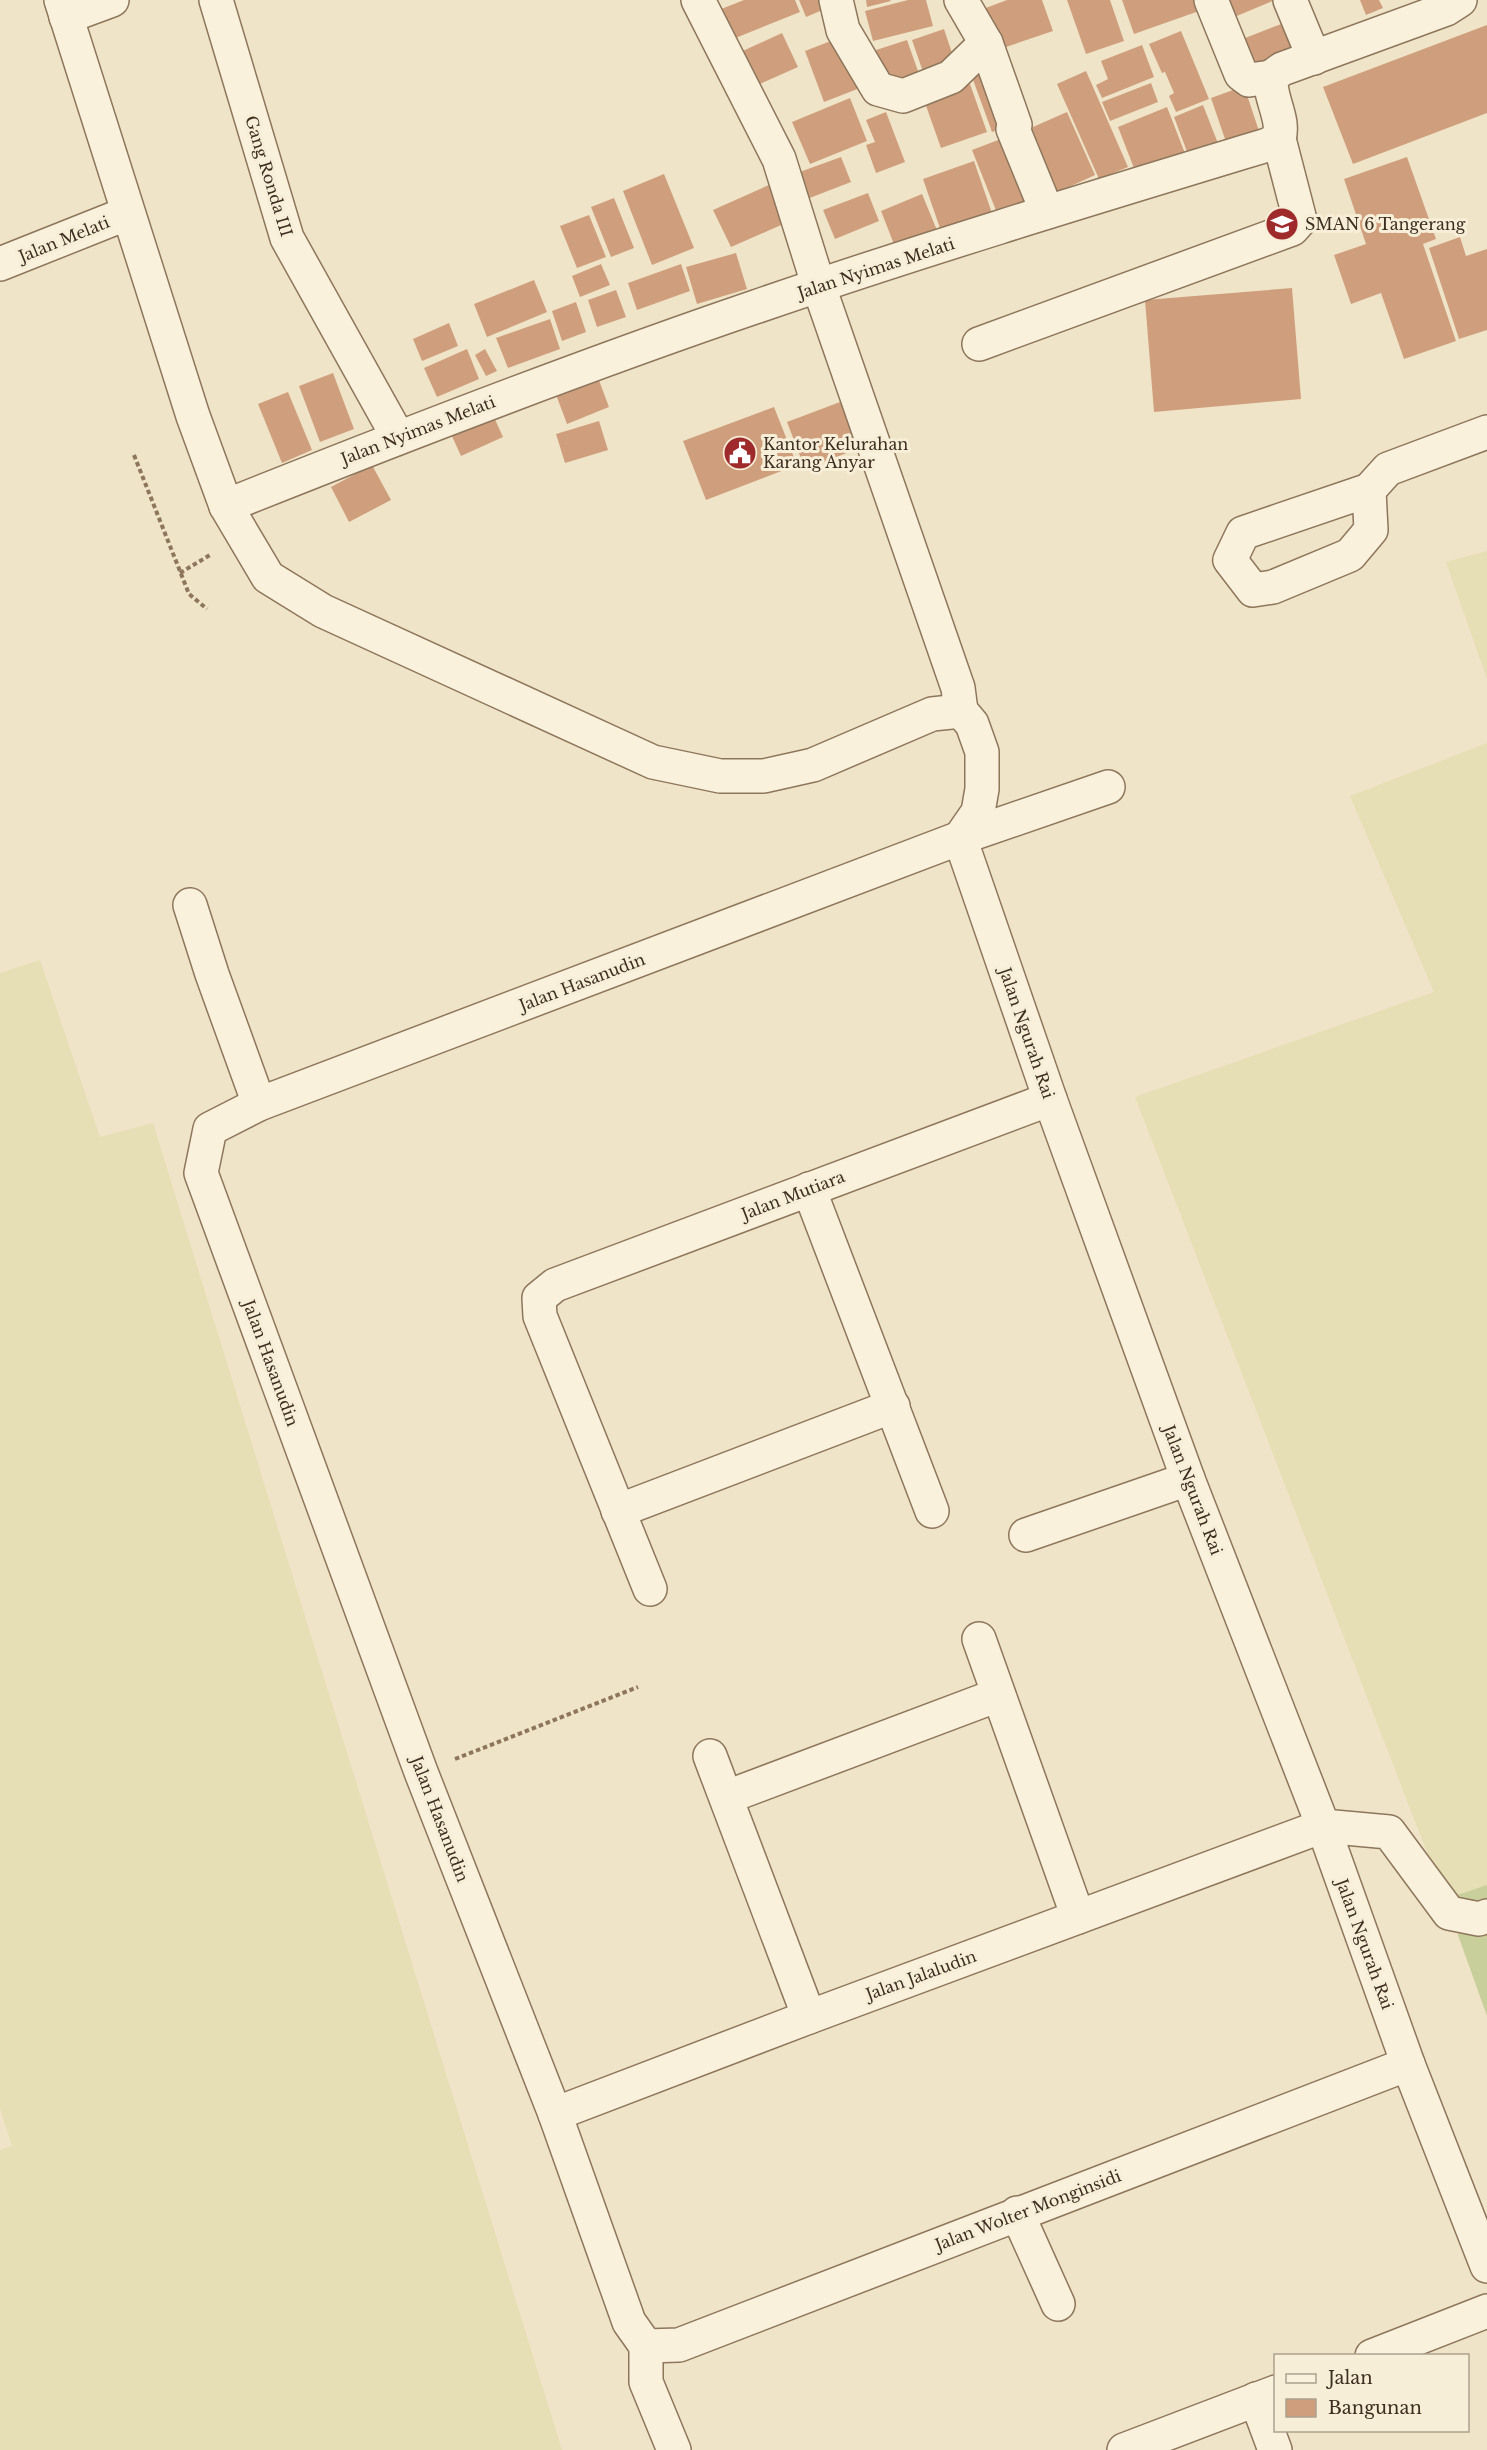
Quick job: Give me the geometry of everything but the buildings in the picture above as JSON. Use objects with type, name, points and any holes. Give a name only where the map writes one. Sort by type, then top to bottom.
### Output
[{"type":"street","points":[[112,0],[63,9],[193,416],[226,506],[268,577],[322,611],[653,762],[720,776],[764,776],[813,765],[932,714],[961,711]]},
{"type":"street","name":"Gang Ronda III","points":[[216,0],[287,238],[398,437]]},
{"type":"street","points":[[698,0],[779,159],[819,287],[958,688],[961,711],[972,724],[982,752],[982,789],[978,812],[960,838]]},
{"type":"street","points":[[836,0],[843,30],[878,88],[903,96],[951,77],[986,43]]},
{"type":"street","points":[[961,0],[986,43],[1015,125],[1013,129],[1047,212]]},
{"type":"street","points":[[1211,0],[1241,74],[1249,80],[1271,77],[1282,69],[1446,9],[1460,0]]},
{"type":"street","points":[[1290,0],[1314,58]]},
{"type":"street","points":[[980,344],[1292,230],[1300,220],[1279,140],[1282,127],[1270,88],[1271,77]]},
{"type":"street","name":"Jalan Nyimas Melati","points":[[226,506],[465,411],[756,306],[1279,140]]},
{"type":"street","name":"Jalan Melati","points":[[0,264],[128,213]]},
{"type":"street","points":[[1369,490],[1388,469],[1487,432]]},
{"type":"street","name":"Jalan Hasanudin","points":[[646,2346],[629,2322],[555,2114],[421,1772],[201,1173],[210,1129],[259,1104],[960,838],[1108,787]]},
{"type":"street","name":"Jalan Ngurah Rai","points":[[960,838],[1050,1099],[1188,1479],[1323,1826],[1408,2064],[1487,2266]]},
{"type":"street","points":[[190,905],[212,974],[259,1104]]},
{"type":"street","name":"Jalan Mutiara","points":[[618,1511],[540,1316],[539,1298],[555,1285],[1050,1099]]},
{"type":"street","points":[[809,1189],[932,1511]]},
{"type":"street","points":[[650,1589],[618,1511],[893,1406]]},
{"type":"street","points":[[1026,1535],[1188,1479]]},
{"type":"street","points":[[979,1639],[1078,1917]]},
{"type":"street","points":[[727,1797],[998,1695]]},
{"type":"street","points":[[710,1756],[809,2017]]},
{"type":"street","points":[[1323,1826],[1389,1832],[1449,1913],[1479,1919],[1487,1916]]},
{"type":"street","name":"Jalan Jalaludin","points":[[555,2114],[1323,1826]]},
{"type":"street","name":"Jalan Wolter Monginsidi","points":[[646,2346],[679,2345],[1408,2064]]},
{"type":"street","points":[[1017,2213],[1058,2304]]},
{"type":"street","points":[[1375,2354],[1487,2311]]},
{"type":"street","points":[[646,2346],[646,2382],[674,2450]]},
{"type":"street","points":[[1124,2450],[1266,2395],[1275,2450]]},
{"type":"path","points":[[134,455],[189,594],[207,609]]},
{"type":"path","points":[[180,573],[220,549]]},
{"type":"path","points":[[421,1772],[638,1687]]},
{"type":"shaded area","points":[[1487,551],[1487,679],[1446,562]]},
{"type":"shaded area","points":[[1487,743],[1487,1885],[1445,1899],[1135,1097],[1434,992],[1350,796]]},
{"type":"shaded area","points":[[40,960],[100,1137],[153,1123],[562,2450],[0,2450],[0,2150],[12,2146],[0,2109],[0,973]]},
{"type":"green space","points":[[1487,1885],[1487,2016],[1445,1899]]},
{"type":"place","name":"SMAN 6 Tangerang","points":[[1282,224]]},
{"type":"place","name":"Kantor Kelurahan Karang Anyar","points":[[740,453]]}]
